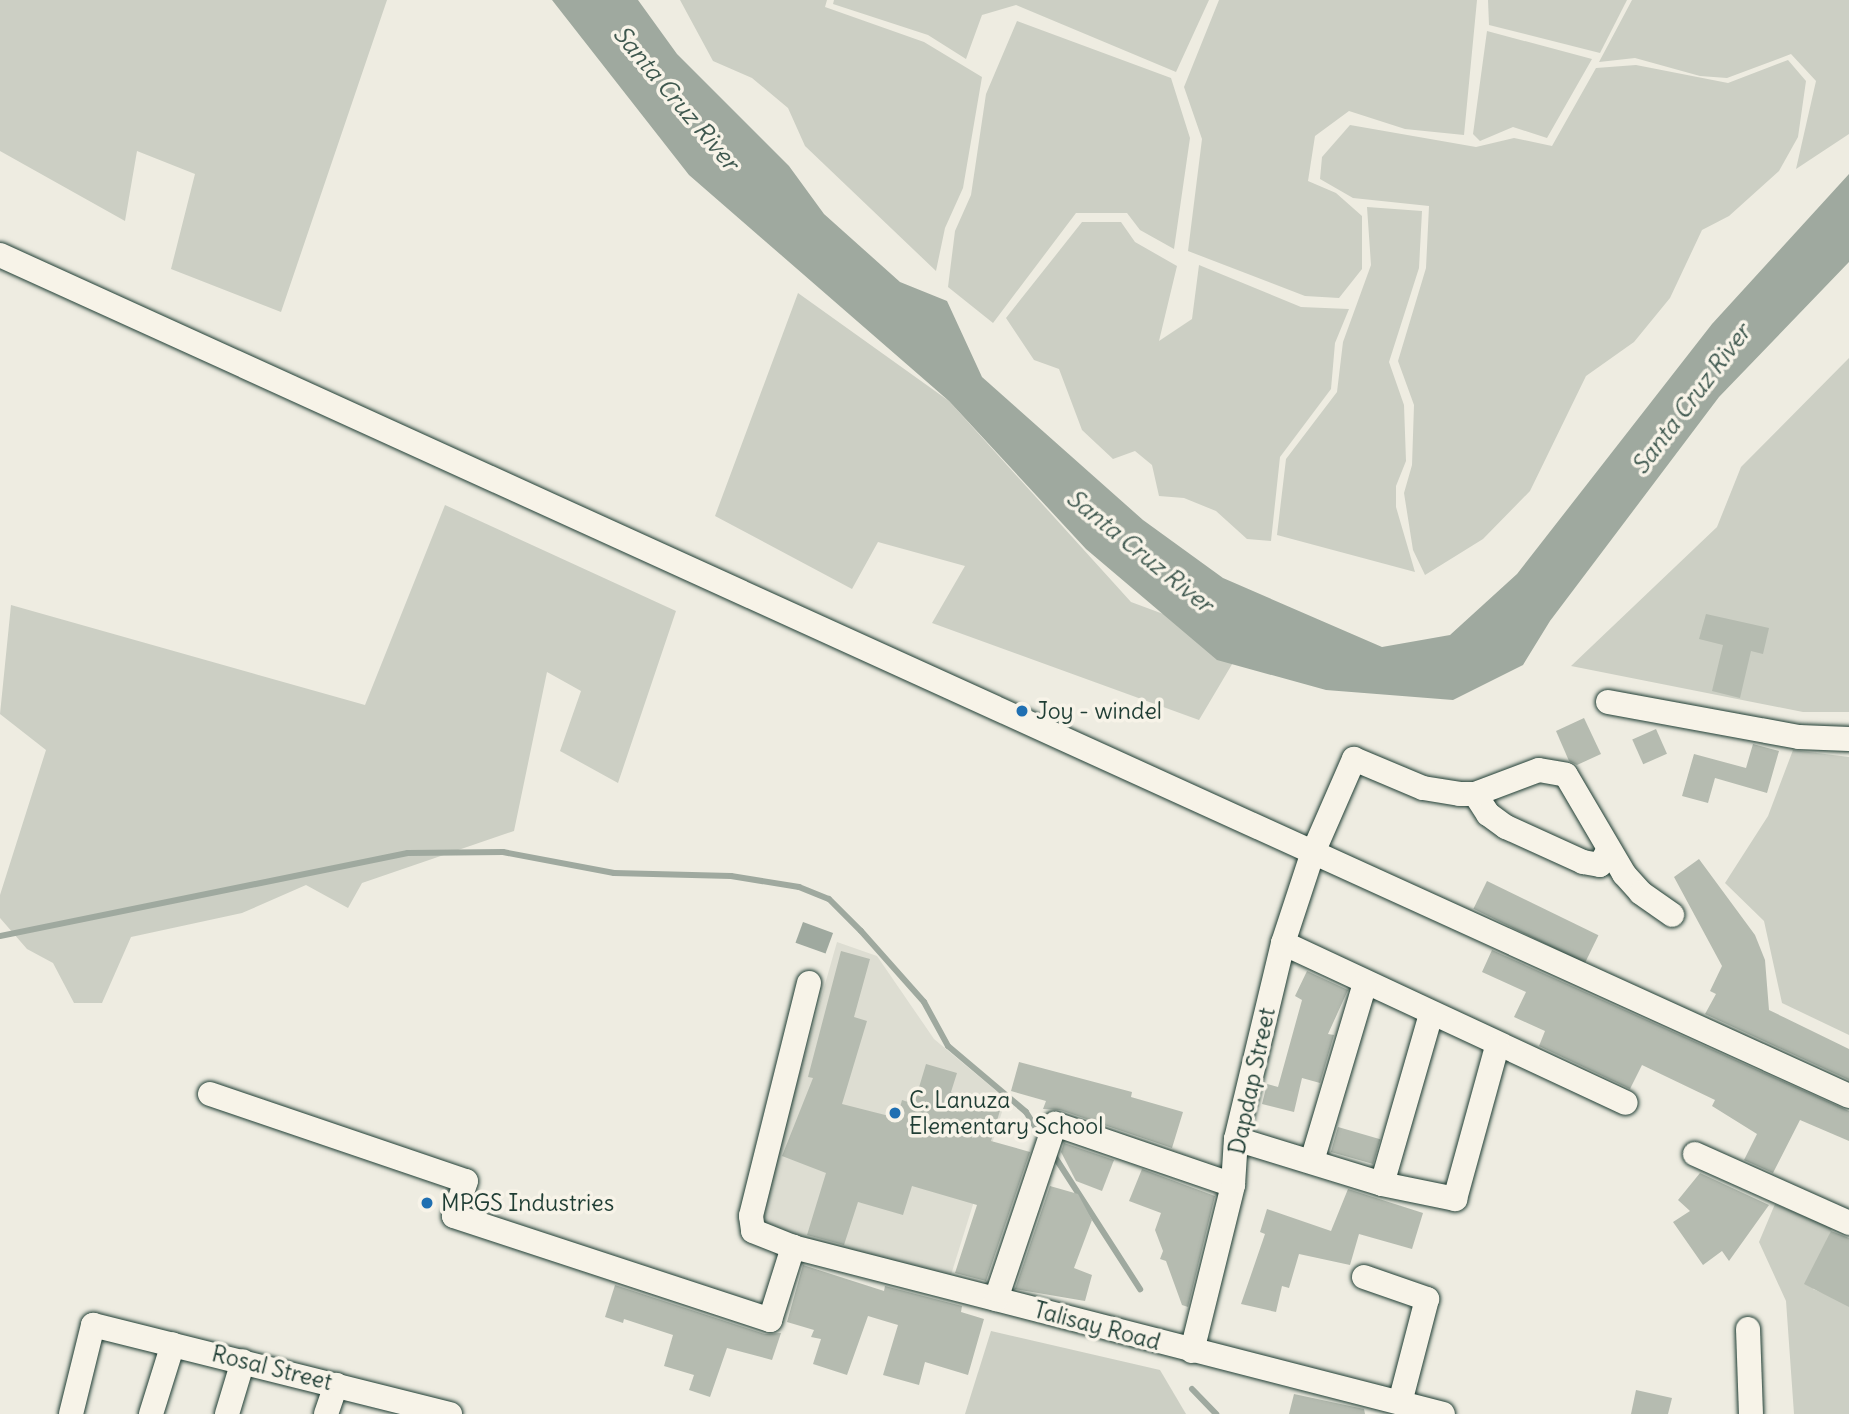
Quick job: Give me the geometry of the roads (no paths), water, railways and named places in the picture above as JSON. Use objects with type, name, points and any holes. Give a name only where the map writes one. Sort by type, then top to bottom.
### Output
[{"type":"street","points":[[0,255],[1312,855],[1849,1096]]},
{"type":"street","points":[[1608,702],[1799,737],[1849,738]]},
{"type":"street","name":"Dapdap Street","points":[[1192,1351],[1233,1185],[1236,1139],[1283,943],[1312,855],[1354,759],[1423,788],[1475,794]]},
{"type":"street","points":[[1609,849],[1600,865],[1583,862],[1506,827],[1488,814],[1475,794],[1539,770],[1566,775],[1609,849],[1641,893],[1672,915]]},
{"type":"street","points":[[1283,943],[1497,1046],[1626,1103]]},
{"type":"street","name":"Talisay Road","points":[[809,983],[751,1216],[754,1231],[793,1247],[1443,1414]]},
{"type":"street","points":[[1311,1161],[1365,983]]},
{"type":"street","points":[[1381,1184],[1431,1014]]},
{"type":"street","points":[[1236,1139],[1381,1184],[1455,1199],[1497,1046]]},
{"type":"street","points":[[210,1094],[466,1181],[454,1216],[770,1320],[793,1247]]},
{"type":"street","points":[[996,1299],[1055,1124],[1233,1185]]},
{"type":"street","points":[[1695,1154],[1849,1223]]},
{"type":"street","points":[[1364,1277],[1427,1298],[1400,1403]]},
{"type":"street","name":"Rosal Street","points":[[71,1414],[93,1325],[336,1385],[415,1409],[450,1414]]},
{"type":"street","points":[[1748,1329],[1751,1414]]},
{"type":"street","points":[[151,1414],[173,1344]]},
{"type":"street","points":[[228,1414],[243,1361]]},
{"type":"street","points":[[326,1414],[336,1385]]},
{"type":"water","name":"Santa Cruz River","points":[[552,0],[638,0],[677,54],[789,166],[824,214],[900,282],[947,301],[982,377],[1143,520],[1223,578],[1382,647],[1450,635],[1517,574],[1712,324],[1849,174],[1849,262],[1719,397],[1550,621],[1523,665],[1453,700],[1326,690],[1217,660],[1086,549],[949,401],[689,175]]},
{"type":"water","points":[[803,922],[833,933],[826,954],[795,943]]},
{"type":"waterway","points":[[0,936],[408,853],[503,852],[614,873],[731,876],[799,887],[829,899],[861,931],[924,1002],[948,1046],[1026,1112],[1043,1139]]},
{"type":"waterway","points":[[1053,1154],[1140,1289]]},
{"type":"waterway","points":[[1192,1389],[1216,1414]]},
{"type":"place","name":"Joy - windel","points":[[1022,711]]},
{"type":"place","name":"C. Lanuza Elementary School","points":[[895,1113]]},
{"type":"place","name":"MPGS Industries","points":[[427,1203]]}]
